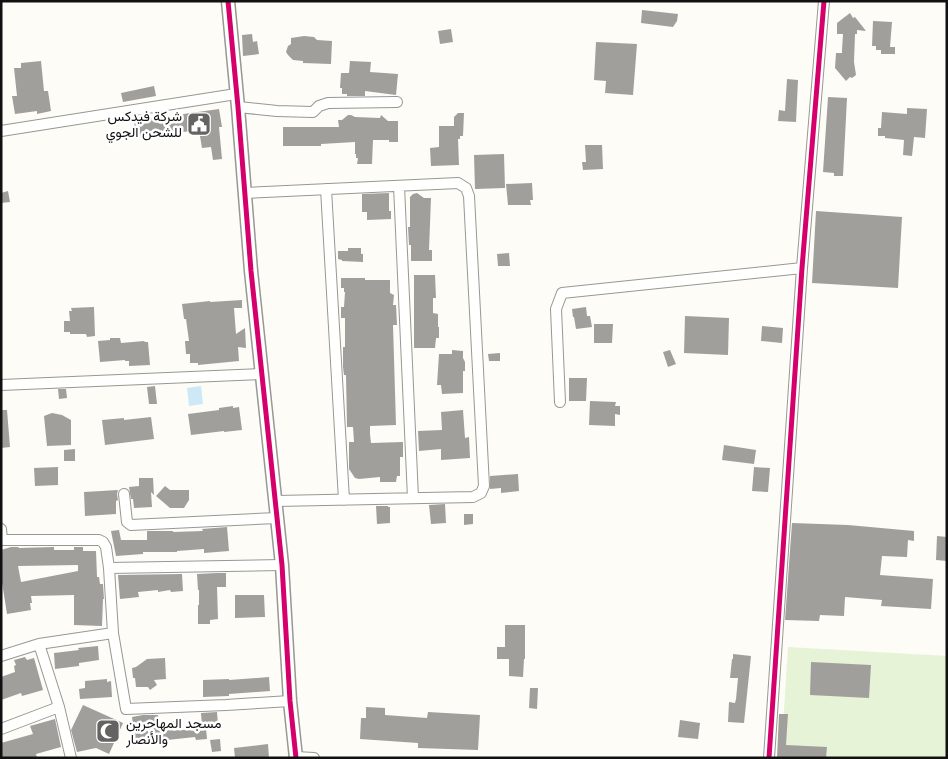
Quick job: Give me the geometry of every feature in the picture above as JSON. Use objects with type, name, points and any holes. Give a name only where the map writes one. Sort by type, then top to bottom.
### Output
[{"type":"street","points":[[228,1],[251,271],[282,565],[290,701],[296,757],[314,758]]},
{"type":"street","points":[[769,758],[802,268],[824,1]]},
{"type":"street","points":[[1,131],[236,94]]},
{"type":"street","points":[[238,107],[313,112],[319,106],[328,103],[397,102]]},
{"type":"street","points":[[245,193],[458,183],[466,188],[469,196],[484,486],[481,493],[473,497],[276,501]]},
{"type":"street","points":[[399,186],[413,498]]},
{"type":"street","points":[[326,189],[344,500]]},
{"type":"street","points":[[560,402],[556,309],[562,293],[802,268]]},
{"type":"street","points":[[1,385],[262,374]]},
{"type":"street","points":[[124,494],[127,522],[131,525],[277,518]]},
{"type":"street","points":[[1,529],[2,540],[99,540],[103,542],[106,547],[109,568],[113,633],[126,708],[226,706],[290,701]]},
{"type":"street","points":[[109,568],[282,565]]},
{"type":"street","points":[[1,656],[39,644],[113,633]]},
{"type":"street","points":[[39,644],[59,707],[71,758]]},
{"type":"street","points":[[1,729],[59,707]]},
{"type":"green space","points":[[788,647],[947,656],[947,758],[781,758]]},
{"type":"water","points":[[201,386],[203,404],[189,406],[187,388]]},
{"type":"building","points":[[642,10],[678,14],[677,21],[673,27],[641,23]]},
{"type":"building","points":[[850,13],[866,31],[857,30],[857,34],[855,34],[854,62],[856,75],[846,81],[835,68],[836,53],[842,53],[843,34],[837,34],[837,23]]},
{"type":"building","points":[[873,21],[892,22],[890,47],[895,47],[895,54],[881,54],[881,50],[876,50],[876,46],[872,46]]},
{"type":"building","points":[[451,29],[453,42],[440,44],[438,31]]},
{"type":"building","points":[[252,34],[253,42],[257,41],[259,54],[243,56],[242,35]]},
{"type":"building","points":[[314,37],[317,40],[332,41],[331,64],[303,63],[303,61],[293,60],[288,55],[286,52],[291,44],[291,38]]},
{"type":"building","points":[[596,42],[637,44],[633,95],[605,93],[606,81],[594,80]]},
{"type":"building","points":[[41,61],[44,91],[48,91],[51,111],[37,114],[37,111],[15,114],[12,96],[17,96],[14,68],[21,68],[21,63]]},
{"type":"building","points":[[350,61],[371,62],[370,72],[398,74],[396,95],[365,91],[365,96],[347,96],[347,94],[342,94],[342,88],[340,88],[341,73],[349,73]]},
{"type":"building","points":[[787,79],[798,80],[796,122],[778,121],[779,110],[785,111]]},
{"type":"building","points":[[154,86],[156,96],[123,102],[121,93]]},
{"type":"building","points":[[828,97],[847,98],[843,176],[834,176],[834,173],[823,172]]},
{"type":"building","points":[[907,108],[927,109],[925,138],[914,137],[912,156],[903,155],[904,140],[878,136],[878,128],[881,128],[882,112],[907,114]]},
{"type":"building","points":[[219,109],[222,127],[219,127],[222,159],[213,160],[211,147],[202,148],[199,130],[136,138],[134,121]]},
{"type":"building","points":[[458,113],[464,113],[463,136],[460,136],[460,139],[458,139],[459,165],[431,166],[430,148],[439,147],[439,126],[454,126],[454,117]]},
{"type":"building","points":[[348,115],[380,118],[381,115],[388,121],[398,121],[398,142],[373,140],[372,164],[357,164],[358,158],[356,158],[355,154],[355,142],[321,144],[321,146],[283,146],[283,127],[339,127],[338,120],[342,120]]},
{"type":"building","points":[[585,145],[602,145],[603,169],[583,170],[582,162],[586,162]]},
{"type":"building","points":[[504,154],[505,188],[475,189],[474,155]]},
{"type":"building","points":[[532,183],[533,200],[530,200],[531,205],[508,205],[506,184]]},
{"type":"building","points":[[8,191],[10,202],[1,203],[1,193]]},
{"type":"building","points":[[389,193],[391,219],[367,220],[367,212],[362,212],[362,194]]},
{"type":"building","points":[[417,193],[424,198],[431,198],[429,250],[432,250],[432,261],[411,261],[408,227],[410,227],[410,197]]},
{"type":"building","points":[[816,211],[902,217],[898,288],[812,283]]},
{"type":"building","points":[[348,248],[361,248],[363,262],[342,261],[338,259],[338,251],[348,251]]},
{"type":"building","points":[[509,253],[510,266],[498,266],[497,254]]},
{"type":"building","points":[[414,275],[435,275],[436,298],[433,298],[433,313],[438,314],[439,338],[436,338],[435,348],[414,348]]},
{"type":"building","points":[[341,278],[390,280],[390,293],[394,295],[393,305],[396,305],[397,325],[393,325],[396,425],[370,426],[370,434],[371,443],[403,442],[403,457],[400,457],[400,476],[397,476],[396,482],[380,482],[380,477],[355,478],[349,469],[349,442],[354,442],[353,427],[347,427],[346,375],[344,375],[343,367],[345,318],[341,318],[341,307],[344,307],[345,292],[344,288],[341,288]]},
{"type":"building","points":[[242,300],[242,308],[234,308],[236,334],[245,328],[246,348],[238,347],[239,361],[198,365],[198,363],[190,363],[190,354],[186,354],[185,341],[189,341],[182,304]]},
{"type":"building","points":[[94,307],[95,336],[87,337],[86,334],[64,332],[64,321],[70,321],[69,311],[72,311],[71,308]]},
{"type":"building","points":[[586,307],[587,316],[590,316],[592,327],[576,329],[572,309]]},
{"type":"building","points":[[685,316],[729,318],[728,355],[684,353]]},
{"type":"building","points":[[594,324],[613,324],[612,343],[594,343]]},
{"type":"building","points":[[762,326],[783,328],[782,343],[761,341]]},
{"type":"building","points":[[110,338],[120,338],[121,343],[148,342],[150,365],[129,366],[129,361],[125,360],[100,362],[98,341],[110,340]]},
{"type":"building","points":[[452,350],[463,351],[465,371],[463,371],[463,393],[442,394],[441,385],[437,385],[439,354],[452,354]]},
{"type":"building","points":[[670,350],[676,364],[668,367],[663,352]]},
{"type":"building","points":[[500,353],[500,361],[489,361],[488,354]]},
{"type":"building","points":[[569,378],[587,378],[586,401],[569,401]]},
{"type":"building","points":[[155,386],[157,404],[149,404],[147,387]]},
{"type":"building","points":[[58,389],[66,389],[67,398],[59,399]]},
{"type":"building","points":[[590,401],[616,402],[615,406],[620,406],[620,415],[615,414],[615,426],[589,425]]},
{"type":"building","points":[[233,406],[233,408],[239,407],[242,430],[191,435],[188,414]]},
{"type":"building","points":[[1,410],[7,410],[10,447],[1,448]]},
{"type":"building","points":[[463,410],[465,438],[469,437],[470,458],[441,460],[441,449],[419,451],[418,431],[442,430],[441,412]]},
{"type":"building","points":[[52,413],[62,415],[71,420],[71,445],[47,446],[44,416]]},
{"type":"building","points":[[151,417],[154,439],[105,445],[102,420]]},
{"type":"building","points":[[724,445],[756,450],[754,464],[722,460]]},
{"type":"building","points":[[75,449],[75,461],[64,461],[64,450]]},
{"type":"building","points":[[58,467],[58,485],[35,486],[34,468]]},
{"type":"building","points":[[754,467],[770,468],[768,492],[752,491]]},
{"type":"building","points":[[518,474],[519,491],[501,493],[501,488],[490,489],[490,476]]},
{"type":"building","points":[[139,478],[153,478],[154,495],[151,492],[152,507],[134,508],[129,487],[139,486]]},
{"type":"building","points":[[165,486],[170,490],[189,490],[189,500],[184,508],[170,508],[156,496]]},
{"type":"building","points":[[118,490],[116,514],[85,516],[84,492]]},
{"type":"building","points":[[445,504],[446,523],[431,524],[429,505]]},
{"type":"building","points":[[376,506],[390,507],[390,523],[377,524]]},
{"type":"building","points":[[464,514],[473,514],[473,524],[464,525]]},
{"type":"building","points":[[792,523],[848,525],[914,531],[914,541],[908,540],[907,557],[882,556],[880,575],[933,579],[931,609],[881,606],[882,600],[845,597],[844,616],[820,615],[819,621],[785,620]]},
{"type":"building","points":[[227,527],[229,551],[204,553],[204,549],[177,552],[143,552],[143,554],[116,556],[111,531],[119,530],[121,540],[147,540],[147,531],[203,531],[202,529]]},
{"type":"building","points":[[937,536],[947,537],[947,561],[936,560]]},
{"type":"building","points":[[11,547],[54,547],[54,550],[74,550],[74,547],[83,547],[83,551],[96,551],[97,577],[99,577],[100,584],[103,584],[102,626],[74,625],[74,595],[31,596],[31,610],[7,614],[1,576],[1,550]],"holes":[[[78,565],[78,571],[21,582],[18,566]]]},
{"type":"building","points":[[226,573],[226,587],[217,587],[218,619],[210,620],[210,624],[198,624],[199,590],[197,574]]},
{"type":"building","points":[[182,574],[183,591],[171,592],[170,590],[158,592],[158,590],[138,592],[139,597],[120,599],[118,575]]},
{"type":"building","points":[[235,595],[264,595],[265,617],[235,618]]},
{"type":"building","points":[[505,625],[525,625],[523,677],[509,676],[509,659],[497,659],[497,647],[505,647]]},
{"type":"building","points":[[98,646],[99,660],[79,663],[79,666],[55,669],[54,653]]},
{"type":"building","points":[[733,654],[751,656],[744,723],[728,722],[729,702],[735,703],[738,678],[730,678]]},
{"type":"building","points":[[25,657],[27,660],[34,658],[43,690],[22,696],[21,693],[1,700],[1,677],[15,672],[14,666],[16,665],[14,660]]},
{"type":"building","points":[[165,658],[166,679],[154,680],[157,685],[150,690],[148,687],[136,687],[132,668],[147,659]]},
{"type":"building","points":[[811,662],[871,665],[869,698],[810,695]]},
{"type":"building","points":[[269,677],[270,691],[203,697],[203,680]]},
{"type":"building","points":[[107,679],[107,682],[111,681],[112,697],[80,699],[79,689],[85,688],[85,681]]},
{"type":"building","points":[[530,688],[538,688],[537,709],[529,708]]},
{"type":"building","points":[[83,705],[123,723],[109,754],[96,748],[77,752],[71,730]]},
{"type":"building","points":[[366,707],[385,708],[385,715],[427,718],[428,712],[480,715],[478,750],[418,748],[418,743],[360,739],[361,718],[366,718]]},
{"type":"building","points":[[217,712],[218,724],[202,726],[201,713]]},
{"type":"building","points":[[779,714],[788,714],[786,745],[827,747],[826,758],[777,758]]},
{"type":"building","points":[[158,715],[159,723],[181,720],[182,730],[206,728],[207,739],[196,740],[195,737],[135,741],[132,717]]},
{"type":"building","points":[[55,719],[61,747],[36,754],[37,758],[1,758],[1,743],[33,734],[30,726]]},
{"type":"building","points":[[680,720],[700,723],[698,739],[678,737]]},
{"type":"building","points":[[220,739],[221,751],[212,752],[210,740]]},
{"type":"building","points":[[268,744],[269,758],[235,758],[234,748]]},
{"type":"cycle path","points":[[228,1],[251,271],[282,565],[290,701],[296,758]]},
{"type":"cycle path","points":[[769,758],[802,268],[824,1]]},
{"type":"place","name":"شركة فيدكس للشحن الجوي","points":[[199,124]]},
{"type":"place","name":"مسجد المهاجرين والأنصار","points":[[108,731]]}]
